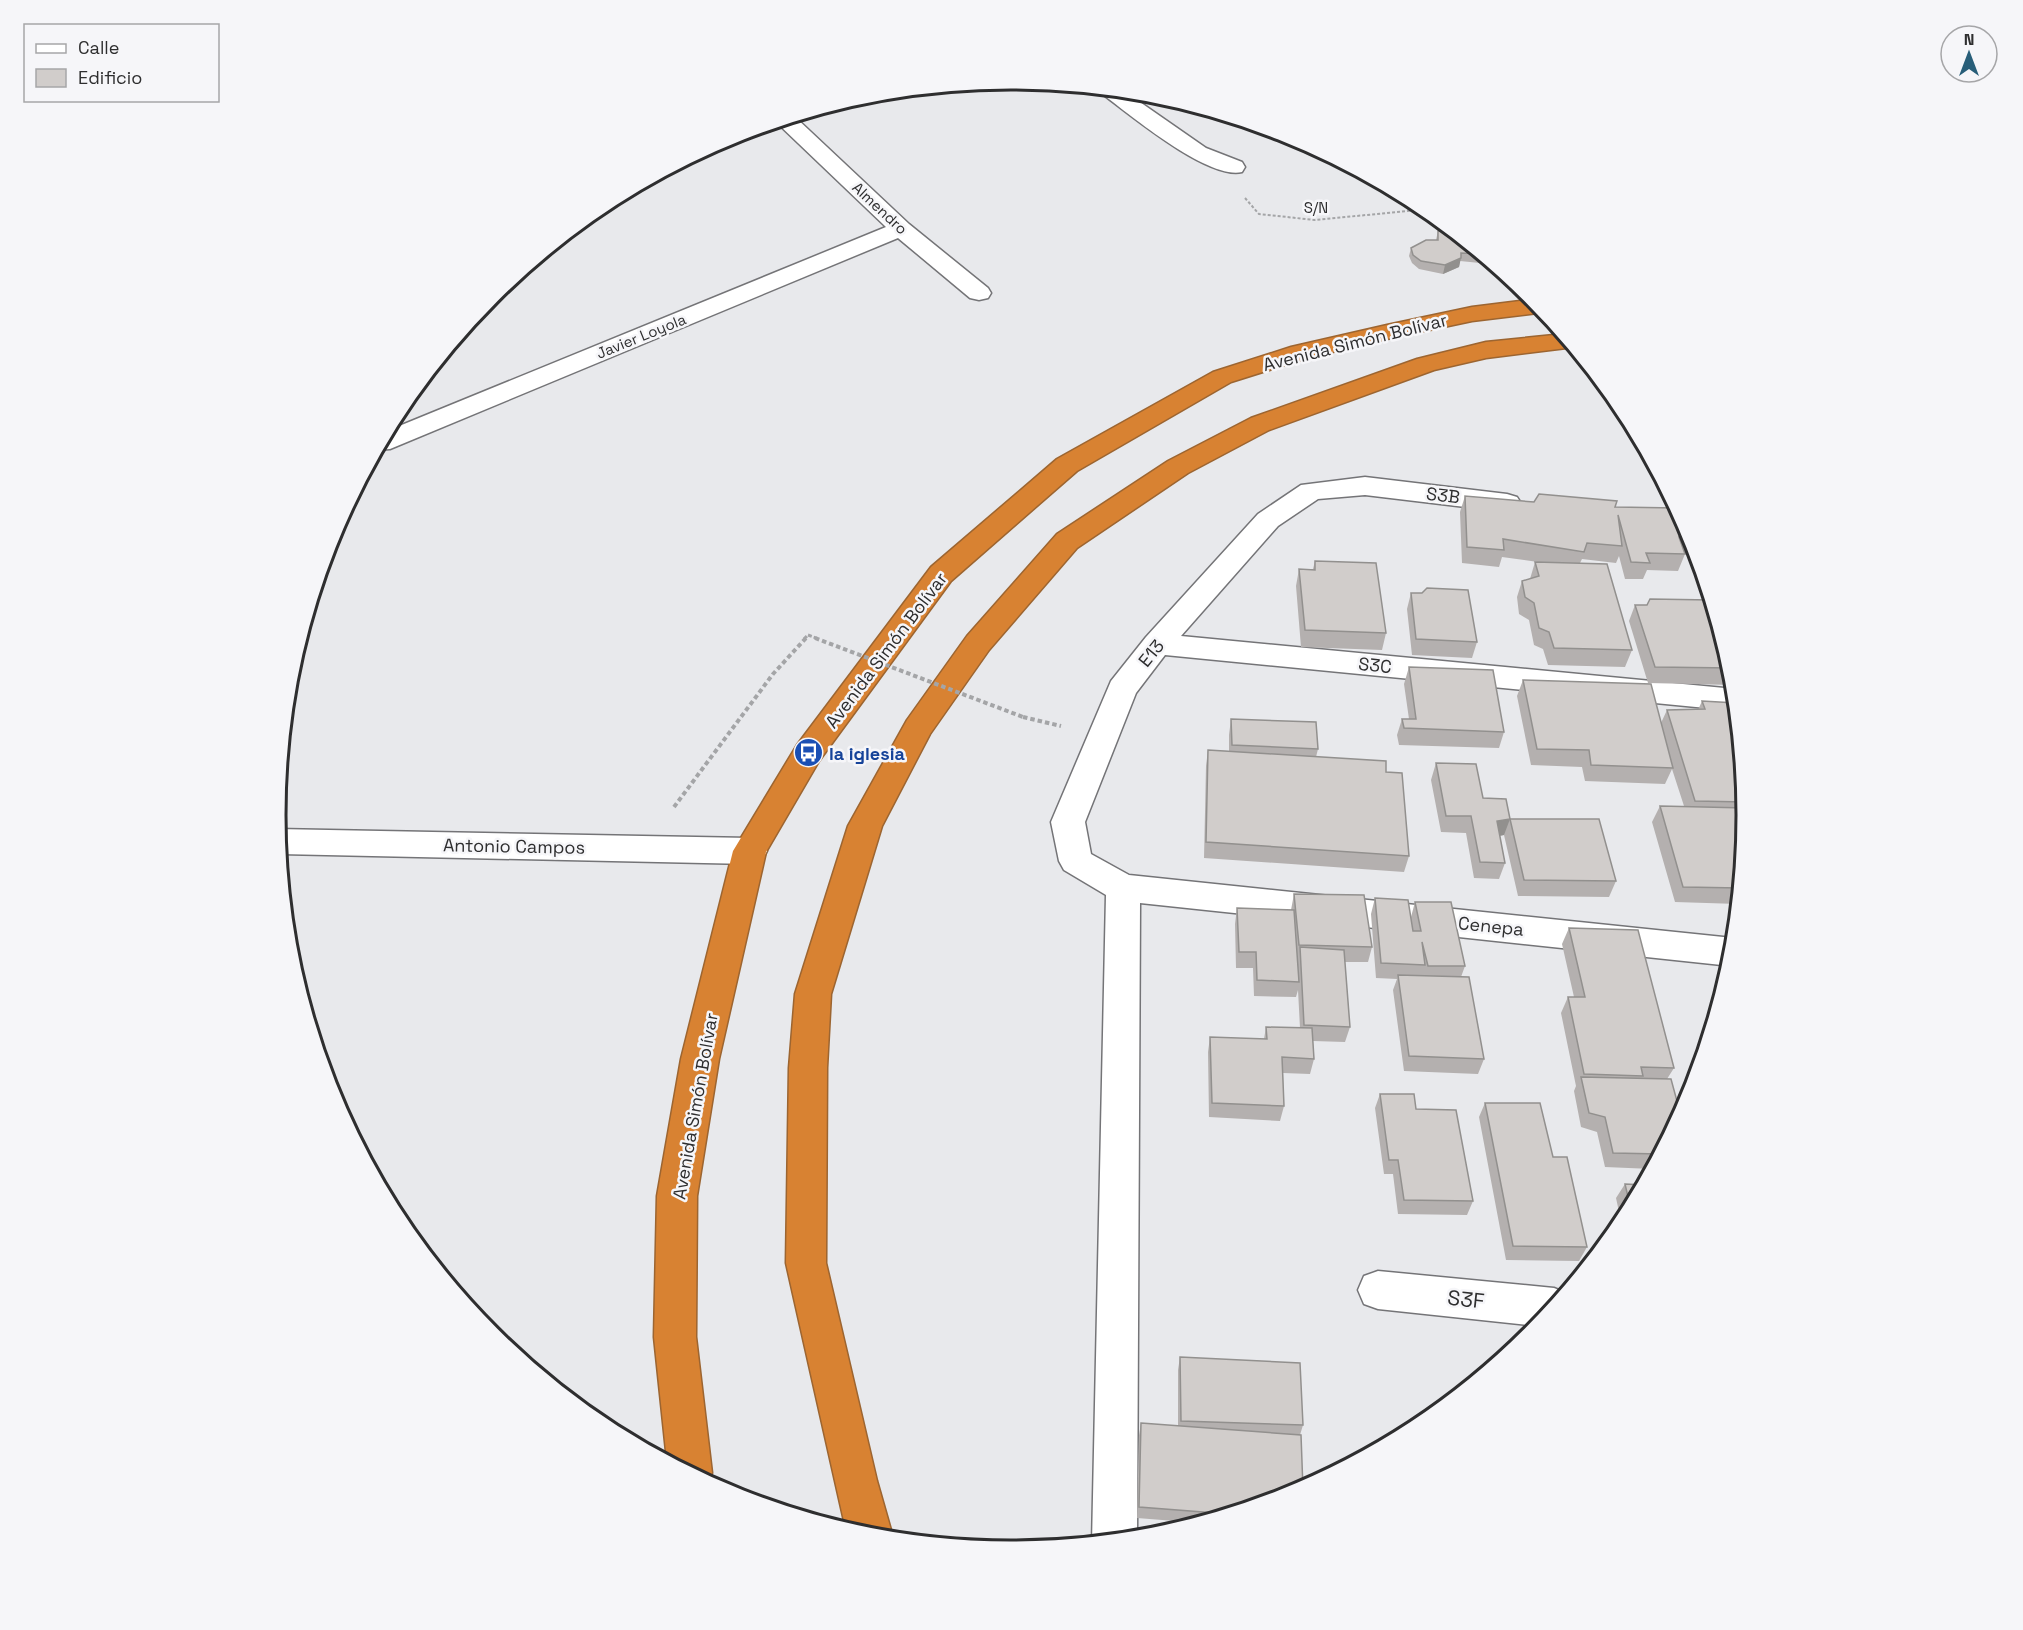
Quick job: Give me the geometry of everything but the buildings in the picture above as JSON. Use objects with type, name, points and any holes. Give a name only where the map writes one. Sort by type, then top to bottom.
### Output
[{"type":"highway","name":"Avenida Simón Bolívar","points":[[689,1464],[675,1337],[677,1196],[700,1059],[750,851],[808,753],[941,574],[1067,465],[1222,377],[1300,352],[1388,332],[1472,314],[1529,307]]},
{"type":"highway","points":[[867,1525],[806,1263],[808,1068],[813,994],[865,826],[918,728],[978,643],[1067,541],[1178,467],[1260,424],[1426,364],[1486,350],[1561,342]]},
{"type":"street","points":[[1122,99],[1198,153],[1234,167]]},
{"type":"street","name":"Almendro","points":[[791,124],[901,229],[979,293]]},
{"type":"street","name":"Javier Loyola","points":[[393,438],[901,229]]},
{"type":"street","name":"S3B","points":[[1311,490],[1365,486],[1534,505]]},
{"type":"street","name":"E13","points":[[1076,861],[1068,822],[1122,689],[1157,644],[1268,520],[1311,490]]},
{"type":"street","name":"S3C","points":[[1157,644],[1727,699]]},
{"type":"street","name":"Antonio Campos","points":[[287,841],[750,851]]},
{"type":"street","name":"Cenepa","points":[[1076,861],[1123,888],[1724,951]]},
{"type":"street","points":[[1114,1533],[1123,888]]},
{"type":"street","name":"S3F","points":[[1378,1290],[1544,1307]]},
{"type":"path","name":"S/N","points":[[1234,167],[1243,195],[1260,214],[1315,220],[1413,211]]},
{"type":"path","points":[[643,849],[773,674],[807,635],[1023,717],[1053,725]]},
{"type":"place","name":"la iglesia","points":[[808,753]]}]
